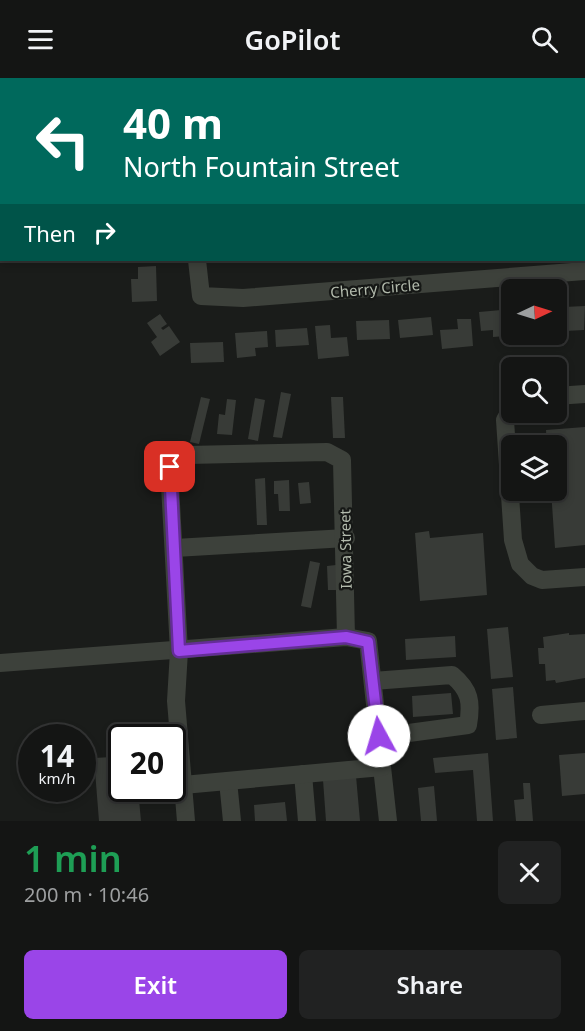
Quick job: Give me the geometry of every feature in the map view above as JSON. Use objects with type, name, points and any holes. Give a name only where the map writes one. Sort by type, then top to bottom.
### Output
[{"type":"street","name":"Cherry Circle","points":[[197,261],[201,296],[243,298],[585,271]]},
{"type":"street","points":[[567,395],[585,394]]},
{"type":"street","points":[[505,423],[513,540],[520,564],[531,576],[542,580],[585,577]]},
{"type":"street","name":"Iowa Street","points":[[175,548],[170,467],[188,455],[327,452],[342,460],[346,637]]},
{"type":"street","points":[[178,724],[176,701],[179,651],[175,548],[345,538]]},
{"type":"street","points":[[0,663],[346,637],[368,642],[388,821]]},
{"type":"street","points":[[373,681],[452,675],[465,686],[471,709],[468,725],[379,736]]},
{"type":"street","points":[[541,715],[585,711]]},
{"type":"street","points":[[186,785],[382,767]]},
{"type":"street","points":[[303,774],[307,821]]},
{"type":"street","points":[[228,780],[232,821]]},
{"type":"street","points":[[184,802],[186,821]]},
{"type":"building","points":[[156,266],[157,301],[132,302],[131,279],[138,279],[138,267]]},
{"type":"building","points":[[585,306],[584,330],[567,331],[567,307]]},
{"type":"building","points":[[501,310],[501,336],[493,337],[493,330],[481,331],[479,312]]},
{"type":"building","points":[[160,314],[167,324],[161,328],[163,330],[169,326],[180,342],[160,356],[151,342],[157,337],[147,323]]},
{"type":"building","points":[[431,317],[433,335],[400,338],[398,320]]},
{"type":"building","points":[[457,319],[471,319],[473,346],[442,349],[440,330],[458,329]]},
{"type":"building","points":[[389,320],[390,339],[357,340],[356,321]]},
{"type":"building","points":[[330,325],[331,338],[347,337],[349,356],[318,359],[315,326]]},
{"type":"building","points":[[307,328],[309,345],[276,347],[275,330]]},
{"type":"building","points":[[267,331],[268,347],[255,348],[256,356],[237,358],[235,333]]},
{"type":"building","points":[[223,342],[224,362],[191,363],[190,343]]},
{"type":"building","points":[[281,392],[291,394],[282,438],[273,437]]},
{"type":"building","points":[[201,397],[210,399],[199,444],[190,442]]},
{"type":"building","points":[[331,397],[343,397],[345,438],[333,438]]},
{"type":"building","points":[[255,398],[265,400],[258,441],[248,439]]},
{"type":"building","points":[[227,399],[236,400],[232,435],[217,434],[219,414],[225,415]]},
{"type":"building","points":[[585,427],[585,545],[555,548],[552,501],[567,501],[567,435],[546,435],[546,430]]},
{"type":"building","points":[[265,478],[267,525],[257,525],[255,479]]},
{"type":"building","points":[[289,480],[290,511],[279,511],[278,494],[274,494],[274,481]]},
{"type":"building","points":[[309,482],[311,503],[300,504],[298,483]]},
{"type":"building","points":[[429,531],[430,538],[483,533],[487,595],[420,601],[415,533]]},
{"type":"building","points":[[310,561],[320,563],[311,608],[301,606]]},
{"type":"building","points":[[336,565],[337,590],[328,590],[327,566]]},
{"type":"building","points":[[508,627],[513,677],[491,679],[487,629]]},
{"type":"building","points":[[569,633],[569,635],[585,634],[585,678],[556,683],[555,680],[546,681],[545,664],[539,664],[538,648],[544,648],[543,637]]},
{"type":"building","points":[[455,636],[456,657],[406,660],[405,639]]},
{"type":"building","points":[[513,687],[517,738],[496,740],[492,689]]},
{"type":"building","points":[[451,693],[453,714],[413,717],[412,696]]},
{"type":"building","points":[[488,753],[493,821],[477,821],[473,770],[435,773],[433,758]]},
{"type":"building","points":[[585,753],[585,794],[562,796],[559,755]]},
{"type":"building","points":[[108,757],[108,802],[139,802],[141,821],[99,821],[96,758]]},
{"type":"building","points":[[356,776],[360,821],[326,821],[323,780]]},
{"type":"building","points":[[523,783],[530,783],[533,821],[516,821],[514,800],[524,799]]},
{"type":"building","points":[[434,786],[437,821],[421,821],[418,788]]},
{"type":"building","points":[[285,802],[287,821],[255,821],[254,805]]},
{"type":"route","points":[[170,467],[179,651],[346,637],[368,642],[379,736]]}]
